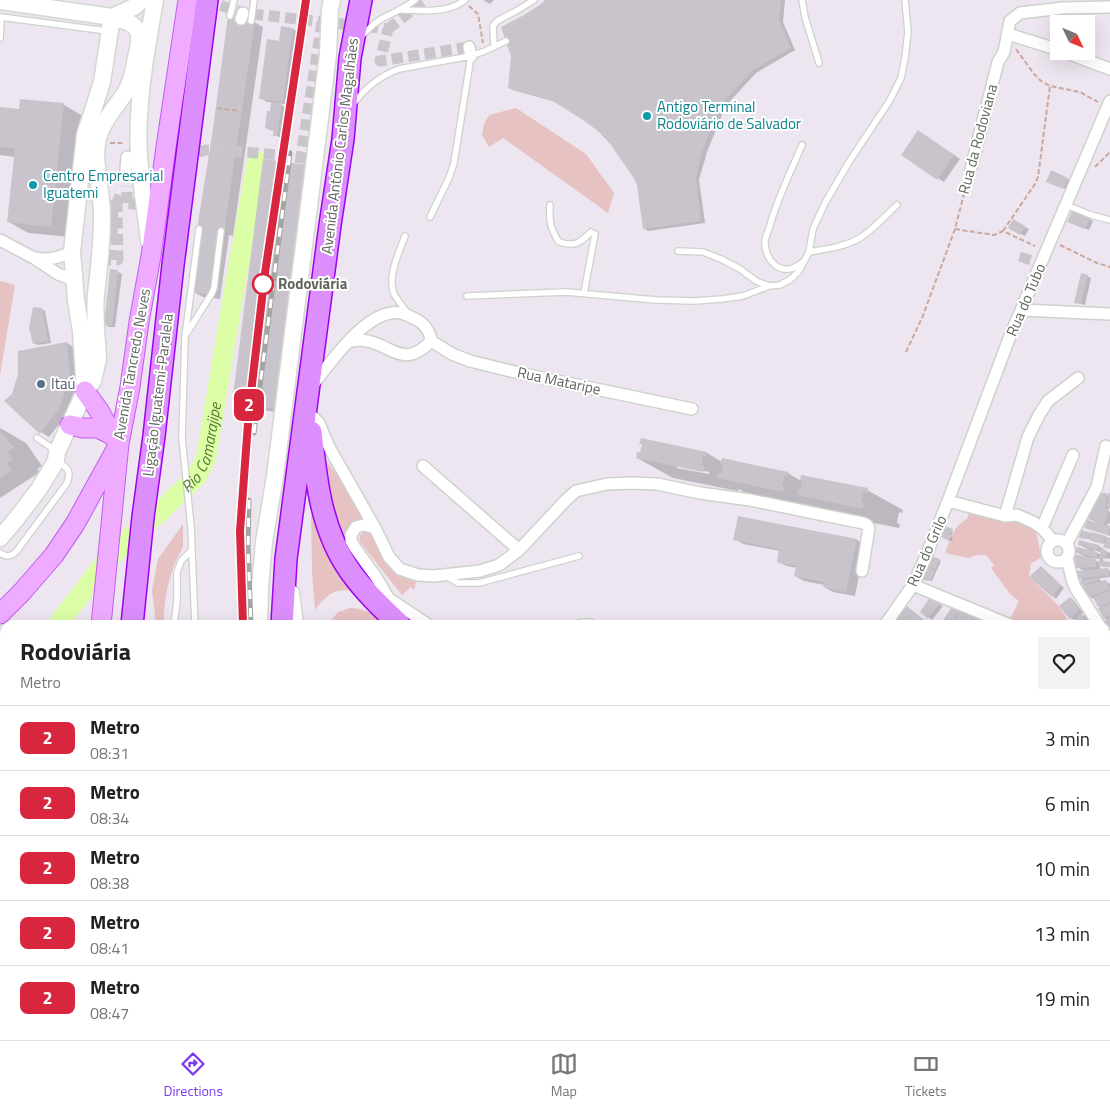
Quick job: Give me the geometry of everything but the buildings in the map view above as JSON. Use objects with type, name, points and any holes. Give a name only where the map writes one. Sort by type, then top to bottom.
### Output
[{"type":"highway","name":"Ligação Iguatemi-Paralela","points":[[135,614],[144,517],[173,266],[207,0]]},
{"type":"highway","name":"Avenida Antônio Carlos Magalhães","points":[[282,620],[286,559],[345,118],[350,58],[361,0]]},
{"type":"highway","points":[[308,391],[316,477],[327,524],[349,569],[367,578],[380,605],[396,620]]},
{"type":"main road","name":"Avenida Tancredo Neves","points":[[0,614],[22,592],[54,554],[75,524],[115,439],[130,387],[188,0]]},
{"type":"main road","points":[[85,391],[100,412],[115,439],[116,470],[101,620]]},
{"type":"main road","points":[[70,425],[82,428],[98,428],[115,439]]},
{"type":"main road","points":[[4,620],[22,592]]},
{"type":"street","points":[[85,391],[81,331],[72,252],[85,135],[102,82],[110,24],[142,0]]},
{"type":"street","name":"Avenida Tancredo Neves","points":[[151,256],[139,157],[139,112],[145,56],[155,0]]},
{"type":"street","points":[[259,620],[264,542],[275,476],[325,73],[332,0]]},
{"type":"street","points":[[0,1],[110,24],[131,23],[137,29],[139,35],[132,79],[126,92],[103,123],[98,137],[96,152],[102,216],[100,271],[96,296],[98,359],[93,380],[85,391],[57,457],[39,489],[0,538]]},
{"type":"street","name":"Rua da Rodoviana","points":[[971,168],[998,62],[1004,52],[1010,21],[1020,13],[1063,8],[1110,7]]},
{"type":"street","points":[[1008,34],[1050,48]]},
{"type":"street","points":[[1085,60],[1110,69]]},
{"type":"street","name":"Rua do Tubo","points":[[948,501],[1010,336],[1109,104]]},
{"type":"street","points":[[126,157],[126,169]]},
{"type":"street","points":[[0,240],[34,258],[58,274],[74,280],[91,276],[100,271]]},
{"type":"street","points":[[34,258],[53,259],[72,252]]},
{"type":"street","points":[[1021,310],[1110,314]]},
{"type":"street","points":[[308,391],[329,363],[370,322],[391,312],[409,315]]},
{"type":"street","name":"Rua Mataripe","points":[[409,315],[419,320],[425,327],[431,341],[452,354],[470,361],[692,409]]},
{"type":"street","points":[[348,342],[367,341],[395,353],[406,355],[414,354],[423,349],[431,341]]},
{"type":"street","points":[[1005,516],[1028,437],[1039,415],[1048,401],[1078,378]]},
{"type":"street","points":[[310,414],[319,423],[329,447],[389,557],[400,569],[418,575],[434,576],[480,571],[499,565],[519,550],[576,491],[607,484],[632,483],[657,484],[700,493],[750,500],[863,523],[869,528],[862,571]]},
{"type":"street","points":[[1067,543],[1097,487],[1106,446]]},
{"type":"street","points":[[1042,528],[1072,455]]},
{"type":"street","points":[[423,466],[519,550]]},
{"type":"street","points":[[1097,487],[1110,486]]},
{"type":"street","points":[[948,501],[1005,516],[1017,514],[1042,528],[1053,541]]},
{"type":"street","name":"Rua do Grilo","points":[[888,620],[913,585],[948,501]]},
{"type":"street","points":[[374,528],[364,525],[359,526],[356,527],[351,535],[351,541],[367,578],[389,598],[419,620]]},
{"type":"street","points":[[1072,579],[1050,558],[1047,552],[1048,545],[1053,541],[1058,539],[1067,543],[1070,550],[1067,558],[1072,579],[1096,620]]},
{"type":"street","points":[[1055,562],[1067,558]]},
{"type":"street","points":[[286,559],[294,620]]},
{"type":"street","points":[[367,578],[389,598],[399,620]]},
{"type":"street","points":[[367,578],[420,620]]},
{"type":"street","points":[[913,585],[998,620]]},
{"type":"lane","points":[[234,0],[241,17],[254,0]]},
{"type":"lane","points":[[350,58],[360,38],[368,28],[415,0]]},
{"type":"lane","points":[[494,47],[493,26],[497,21],[534,0]]},
{"type":"lane","points":[[802,0],[818,63]]},
{"type":"lane","points":[[467,296],[548,292],[694,301],[744,296],[769,286],[780,285],[791,279],[805,261],[809,252],[813,229],[825,203],[849,162],[890,100],[901,78],[908,32],[905,0]]},
{"type":"lane","points":[[400,10],[448,9],[465,1]]},
{"type":"lane","points":[[0,38],[1,17],[110,24]]},
{"type":"lane","points":[[345,118],[364,91],[388,73],[470,52],[485,51],[506,41]]},
{"type":"lane","points":[[430,217],[449,178],[454,163],[470,52]]},
{"type":"lane","points":[[802,145],[775,208],[765,241],[766,250],[770,258],[774,265],[780,268],[788,270],[797,267],[805,261]]},
{"type":"lane","points":[[809,252],[836,247],[857,239],[865,234],[897,204]]},
{"type":"lane","points":[[550,205],[552,231],[559,242],[568,245],[580,242],[593,233],[584,294]]},
{"type":"lane","points":[[1066,205],[1110,220]]},
{"type":"lane","points":[[194,620],[191,527],[182,438],[185,337],[199,229]]},
{"type":"lane","points":[[185,337],[212,293],[221,231]]},
{"type":"lane","points":[[405,236],[392,281],[394,292],[400,304],[409,315]]},
{"type":"lane","points":[[678,251],[703,252],[721,259],[756,282],[769,286]]},
{"type":"lane","points":[[0,553],[12,556],[16,552],[67,483],[69,472],[66,467],[37,438]]},
{"type":"lane","points":[[174,620],[177,572],[181,561],[192,550]]},
{"type":"lane","points":[[444,575],[458,583],[479,584],[579,556]]},
{"type":"path","points":[[465,1],[478,14],[485,51]]},
{"type":"path","points":[[1008,34],[1019,55],[1041,81],[1050,86],[1080,92],[1109,104]]},
{"type":"path","points":[[1003,231],[1038,177],[1050,86]]},
{"type":"path","points":[[217,108],[240,111]]},
{"type":"path","points":[[98,137],[104,138],[103,142],[127,144],[126,157]]},
{"type":"path","name":"Rua da Rodoviana","points":[[906,352],[922,318],[955,229],[971,168]]},
{"type":"path","points":[[955,229],[994,234],[1003,231],[1110,267]]},
{"type":"shaded area","points":[[516,108],[586,154],[614,193],[608,213],[503,138],[489,147],[482,135],[484,124],[489,115]]},
{"type":"shaded area","points":[[0,281],[15,285],[0,375]]},
{"type":"shaded area","points":[[325,459],[347,488],[364,518],[352,524],[344,537],[328,497],[325,480]]},
{"type":"shaded area","points":[[311,510],[322,539],[362,592],[346,590],[335,592],[325,598],[315,610],[312,571]]},
{"type":"shaded area","points":[[970,510],[1017,516],[1036,530],[1041,558],[1031,563],[1029,577],[1059,606],[1068,620],[1010,620],[1019,601],[1010,594],[991,568],[994,565],[986,555],[968,558],[945,553],[953,533],[967,519]]},
{"type":"shaded area","points":[[183,524],[183,547],[174,565],[167,589],[164,620],[155,620],[152,590],[158,559]]},
{"type":"shaded area","points":[[365,531],[373,534],[381,556],[391,569],[400,576],[416,582],[414,590],[411,587],[402,595],[360,542],[360,535]]},
{"type":"shaded area","points":[[350,608],[361,609],[380,620],[331,620],[338,612]]},
{"type":"waterway","name":"Rio Camarajipe","points":[[61,620],[108,559],[196,477],[206,458],[257,161]]},
{"type":"tunnel","points":[[205,0],[243,13],[388,29],[380,61],[469,47]]},
{"type":"tunnel","points":[[388,29],[425,0]]},
{"type":"tunnel","points":[[300,163],[322,22]]},
{"type":"tunnel","points":[[112,238],[113,205],[117,205],[118,260],[110,260],[110,198],[168,210],[176,158],[206,150],[302,157]]},
{"type":"tunnel","points":[[127,186],[127,203]]},
{"type":"railway","points":[[243,620],[240,531],[249,410],[265,273],[306,0]]},
{"type":"railway","points":[[254,433],[290,153]]},
{"type":"railway","points":[[249,500],[248,546],[251,620]]},
{"type":"metro line","name":"2","points":[[243,620],[240,531],[249,410],[265,273],[306,0]]},
{"type":"place","name":"Antigo Terminal Rodoviário de Salvador","points":[[647,116]]},
{"type":"place","name":"Centro Empresarial Iguatemi","points":[[33,185]]},
{"type":"place","name":"Rodoviária","points":[[263,284]]},
{"type":"place","name":"Itaú","points":[[41,384]]}]
